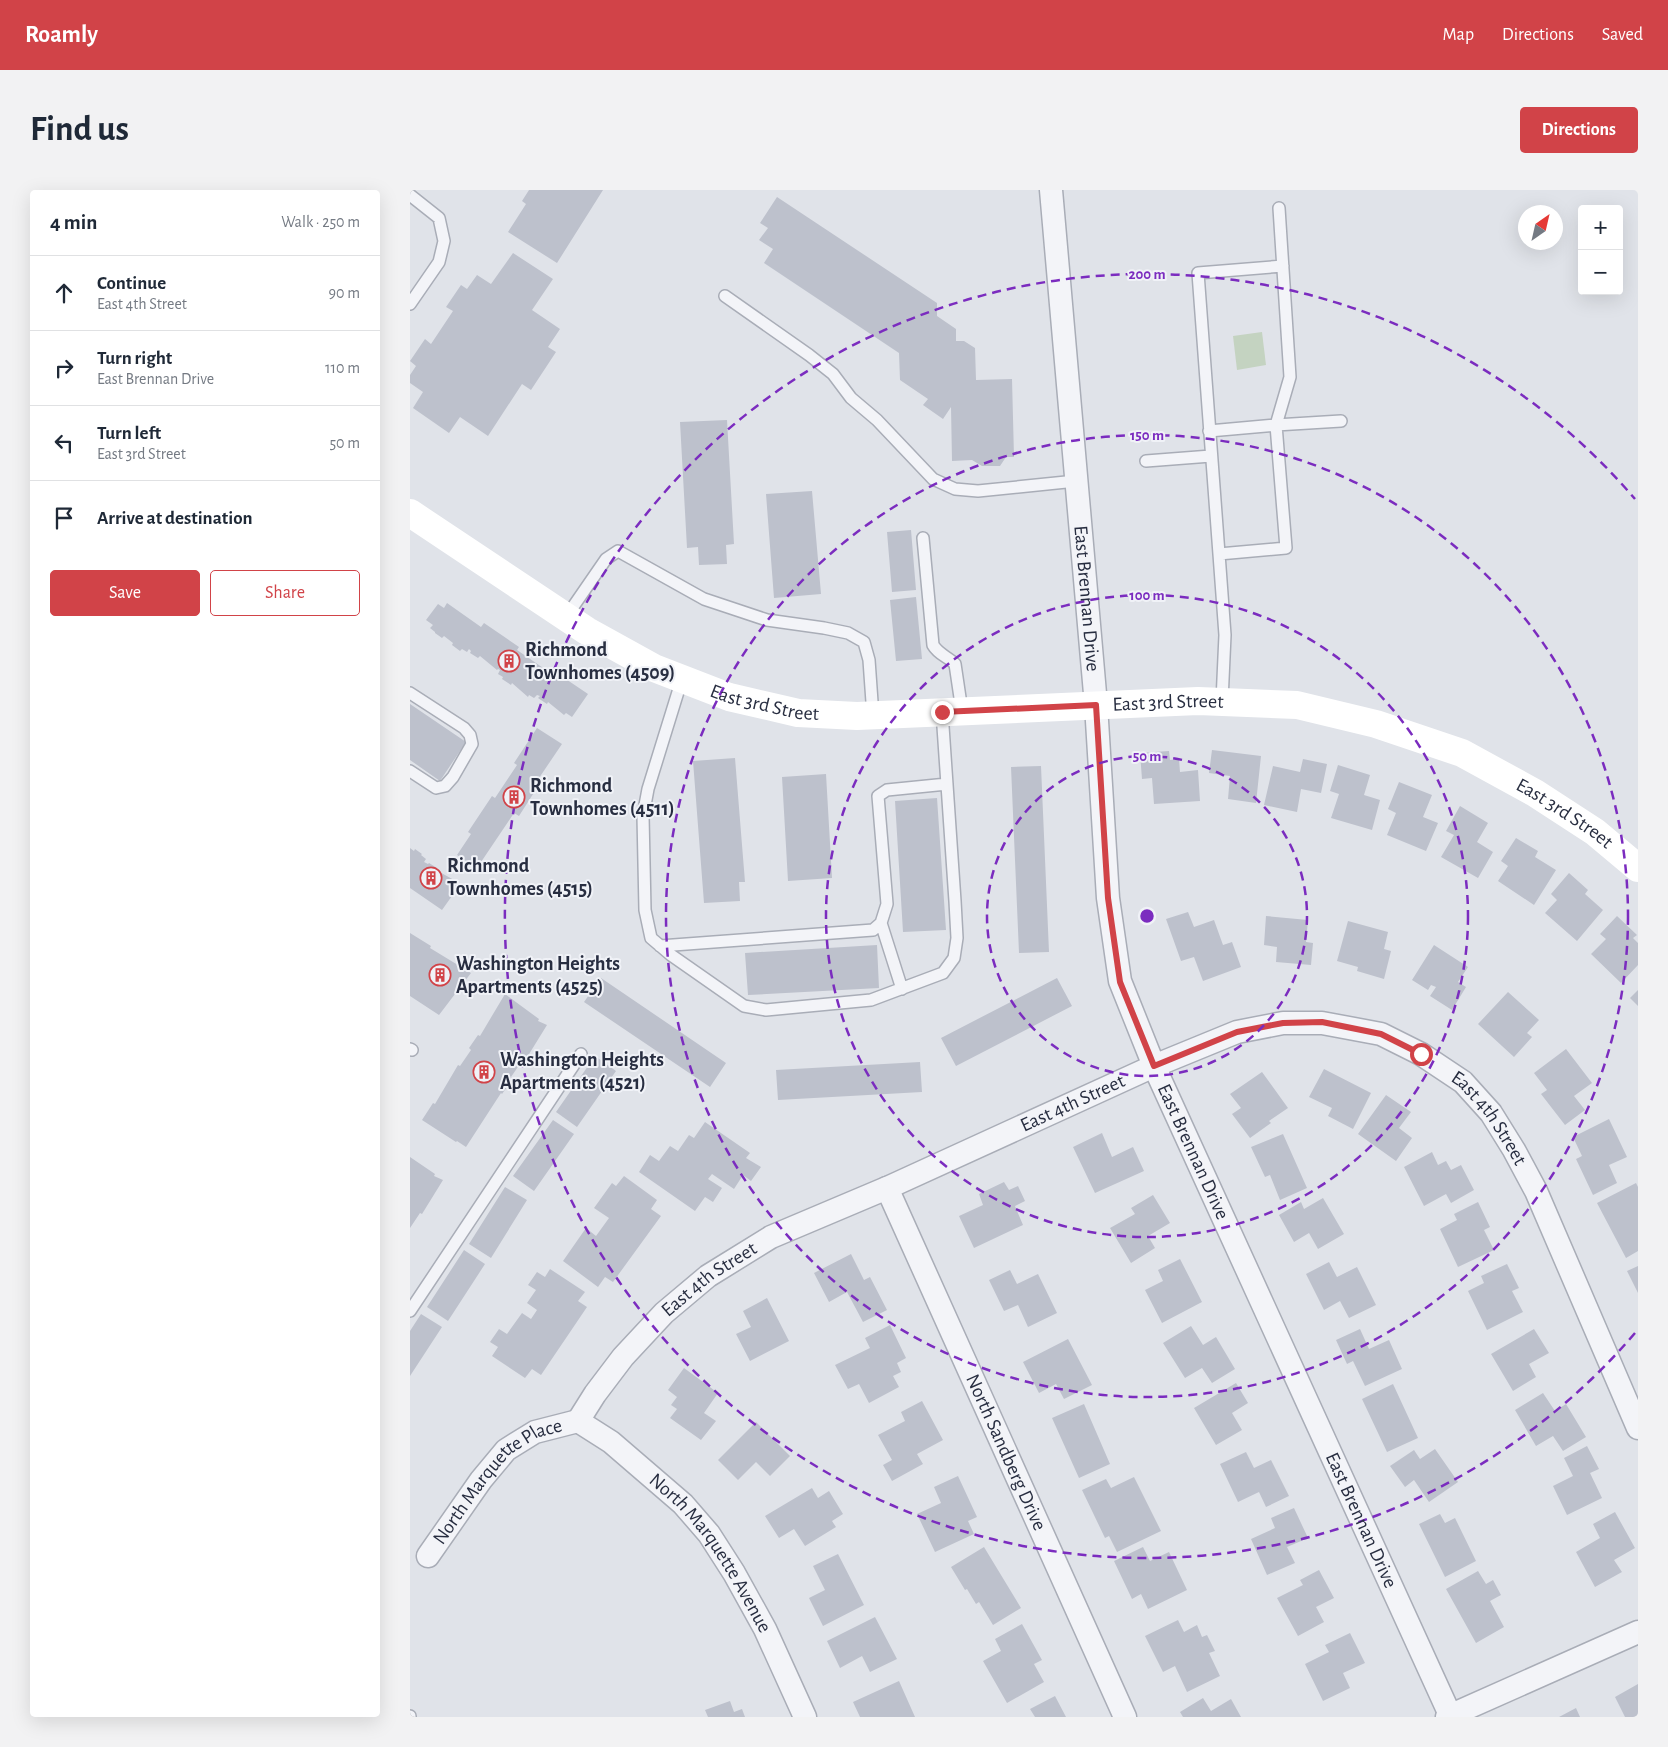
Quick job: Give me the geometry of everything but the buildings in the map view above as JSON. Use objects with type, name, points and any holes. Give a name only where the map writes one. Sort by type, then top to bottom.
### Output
[{"type":"street","name":"East Brennan Drive","points":[[1051,190],[1096,705],[1108,898],[1120,982],[1154,1066],[1449,1717]]},
{"type":"street","name":"East 3rd Street","points":[[410,513],[587,631],[654,668],[729,698],[798,714],[857,716],[1222,701],[1297,705],[1376,724],[1462,753],[1535,793],[1595,832],[1638,868]]},
{"type":"street","name":"East 4th Street","points":[[578,1421],[595,1394],[623,1357],[664,1313],[708,1276],[771,1237],[887,1188],[1154,1066],[1237,1032],[1283,1023],[1322,1022],[1381,1034],[1421,1054],[1463,1082],[1491,1113],[1536,1191],[1638,1428]]},
{"type":"street","name":"North Sandberg Drive","points":[[887,1188],[1125,1717]]},
{"type":"street","name":"North Marquette Place","points":[[428,1556],[481,1480],[506,1450],[535,1432],[578,1421]]},
{"type":"street","name":"North Marquette Avenue","points":[[578,1421],[612,1442],[683,1504],[709,1534],[734,1573],[765,1629],[805,1717]]},
{"type":"street","points":[[1449,1717],[1638,1632]]},
{"type":"lane","points":[[410,195],[439,218],[444,241],[439,262],[410,304]]},
{"type":"lane","points":[[1219,554],[1286,548],[1276,425],[1290,377],[1279,208]]},
{"type":"lane","points":[[1222,701],[1225,635],[1198,273],[1283,266]]},
{"type":"lane","points":[[725,296],[833,374],[851,398],[877,420],[933,479],[955,489],[978,491],[1076,481]]},
{"type":"lane","points":[[1210,431],[1341,421]]},
{"type":"lane","points":[[1146,461],[1211,456]]},
{"type":"lane","points":[[682,679],[648,789],[643,816],[645,910],[651,938],[744,1006],[766,1010],[871,1000],[942,973],[954,958],[957,938],[947,784],[955,664],[936,651],[933,645],[922,538]]},
{"type":"lane","points":[[566,617],[606,559],[618,551],[704,599],[767,620],[848,633],[864,642],[869,660],[873,716]]},
{"type":"lane","points":[[410,693],[464,728],[470,736],[472,744],[453,777],[445,786],[436,788],[410,771]]},
{"type":"lane","points":[[660,946],[873,930],[881,923],[887,904],[878,796],[886,790],[947,784]]},
{"type":"lane","points":[[881,923],[902,989]]},
{"type":"lane","points":[[410,1311],[581,1054]]},
{"type":"green space","points":[[1262,332],[1266,365],[1237,370],[1233,336]]},
{"type":"place","name":"Richmond Townhomes (4509)","points":[[509,661]]},
{"type":"place","name":"Richmond Townhomes (4511)","points":[[514,797]]},
{"type":"place","name":"Richmond Townhomes (4515)","points":[[431,878]]},
{"type":"place","name":"Washington Heights Apartments (4525)","points":[[440,975]]},
{"type":"place","name":"Washington Heights Apartments (4521)","points":[[484,1072]]},
{"type":"route","points":[[942,712],[1096,705],[1108,898],[1120,982],[1154,1066],[1237,1032],[1283,1023],[1322,1022],[1381,1034],[1421,1054]]}]
